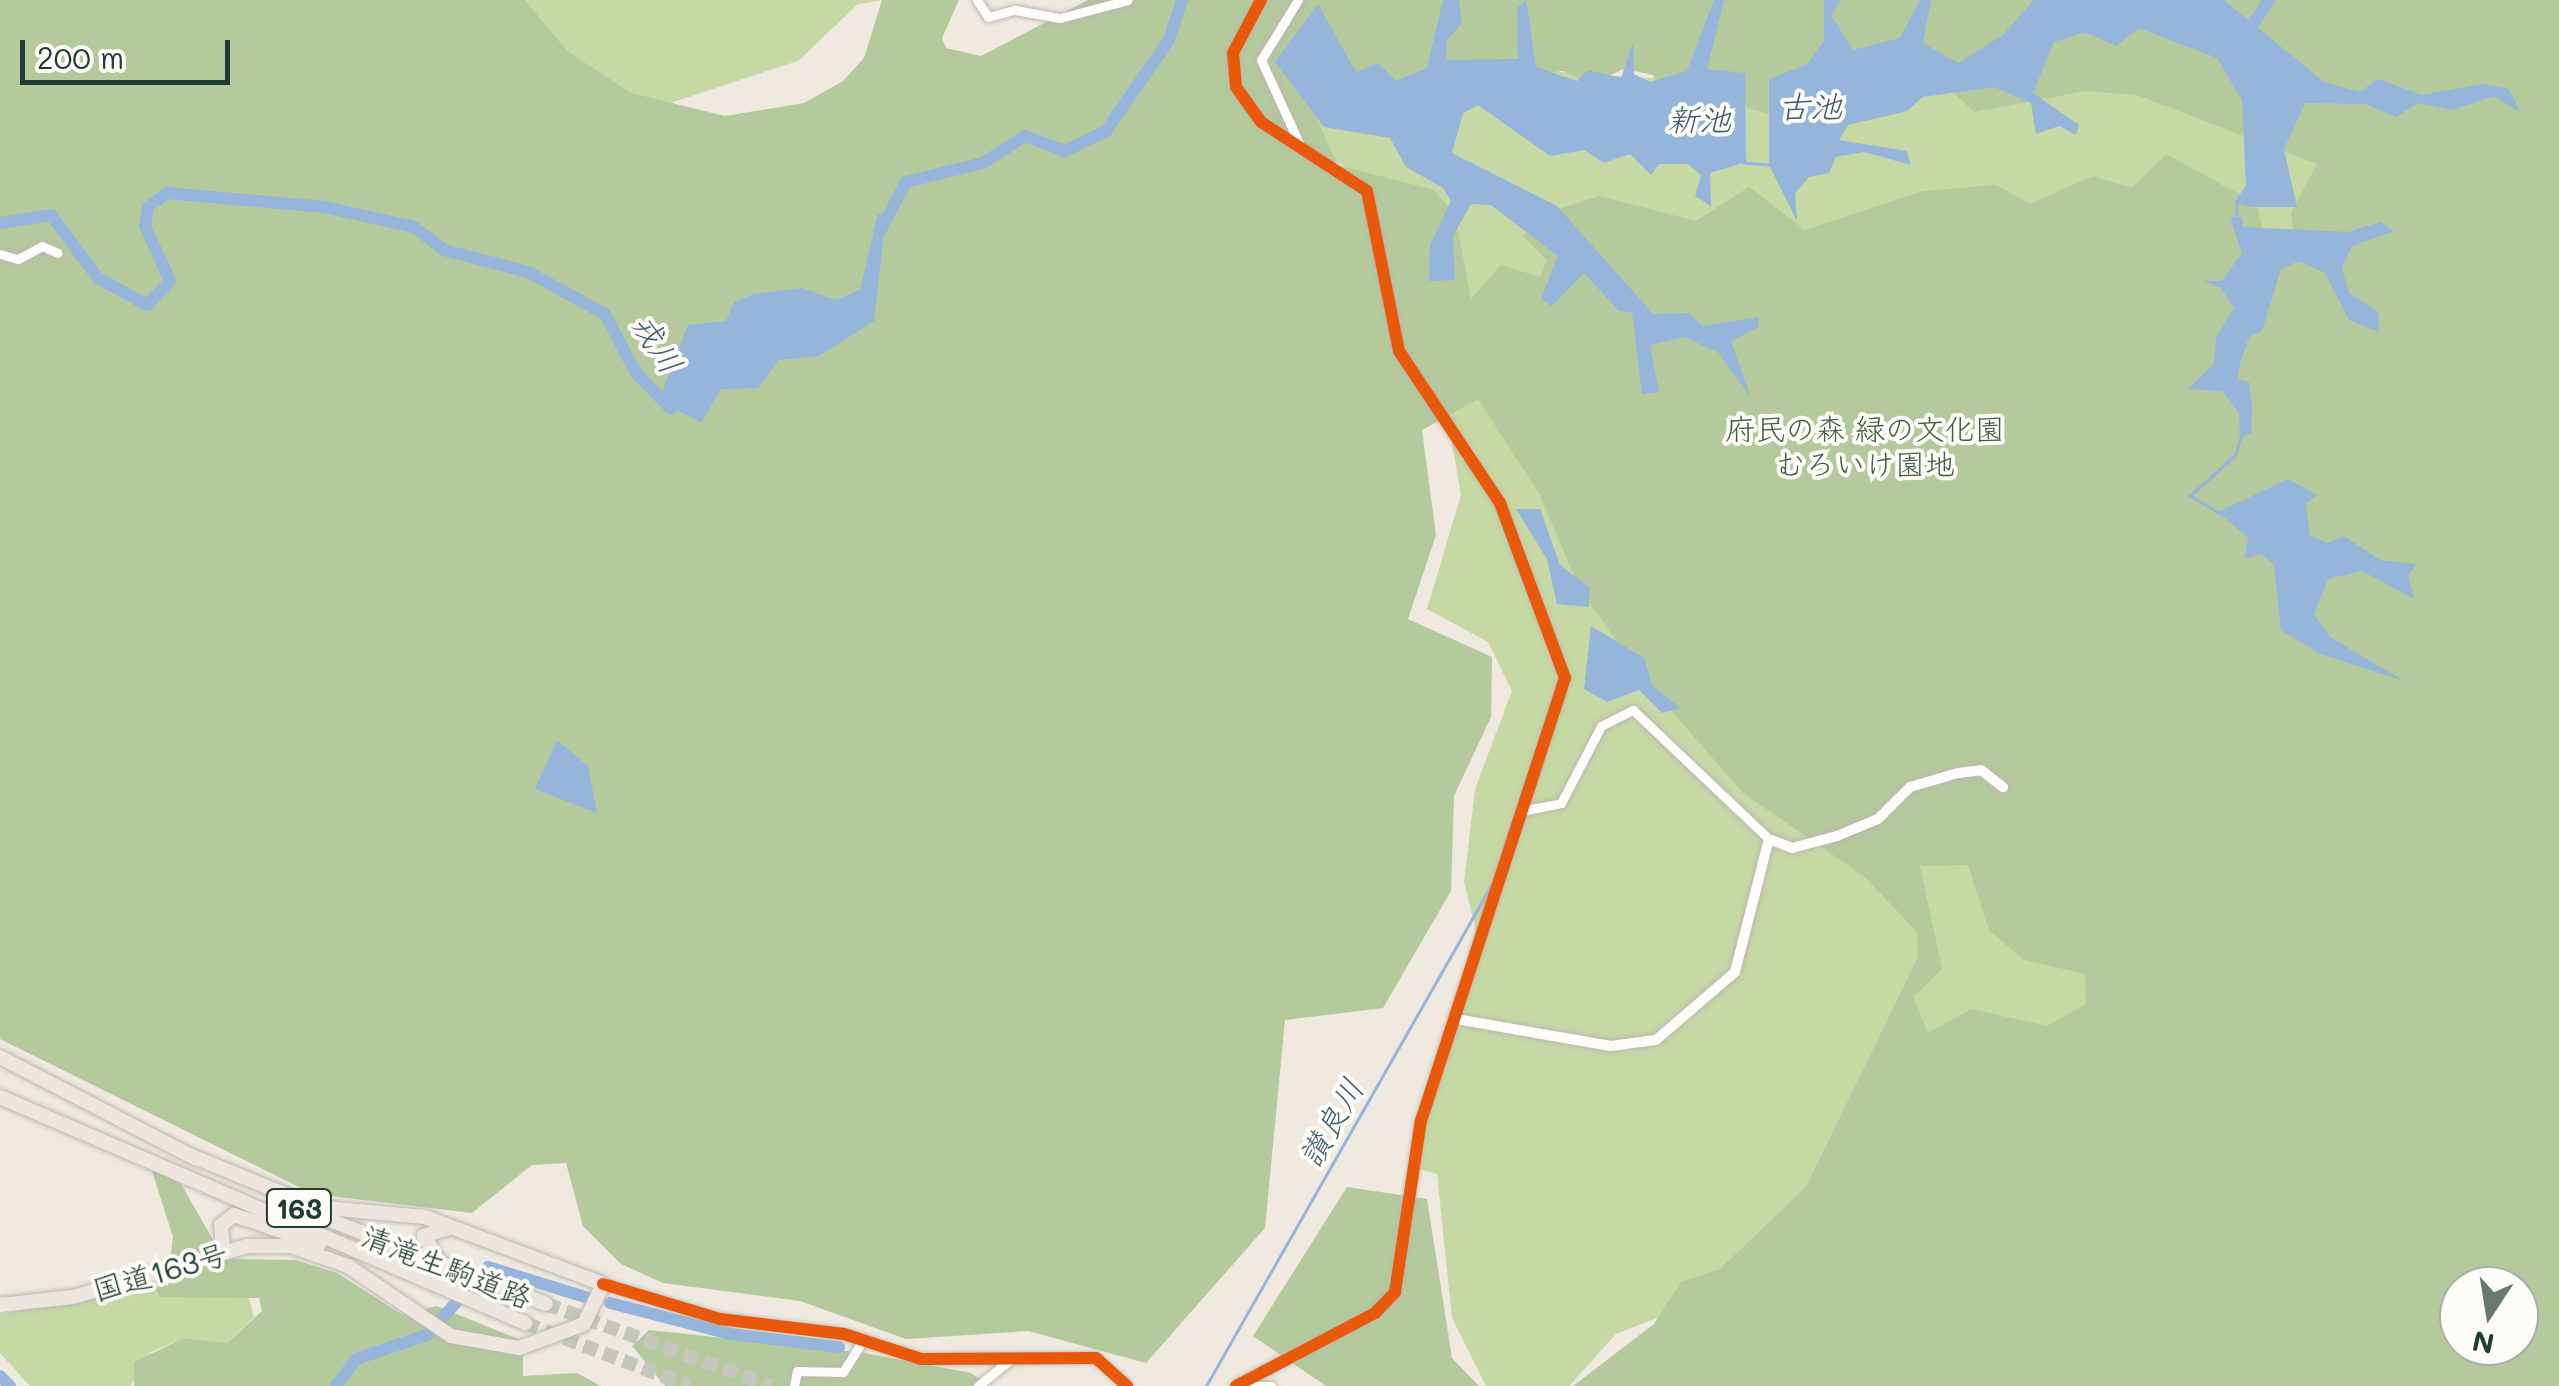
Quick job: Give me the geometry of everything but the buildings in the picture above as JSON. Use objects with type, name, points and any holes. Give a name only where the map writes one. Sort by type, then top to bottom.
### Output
[{"type":"highway","name":"清滝生駒道路","points":[[0,1057],[189,1155],[546,1304]]},
{"type":"highway","name":"清滝生駒道路","points":[[0,1097],[526,1323]]},
{"type":"highway","name":"163","points":[[189,1155],[316,1208],[409,1213],[603,1284]]},
{"type":"highway","name":"163","points":[[223,1251],[221,1225],[240,1215],[408,1275]]},
{"type":"highway","name":"163","points":[[467,1236],[438,1227],[423,1242],[476,1278]]},
{"type":"highway","name":"国道163号","points":[[0,1305],[73,1297],[223,1251],[311,1250],[451,1336],[500,1348],[555,1342],[584,1324],[603,1284]]},
{"type":"street","points":[[977,0],[988,18],[1015,10],[1060,18],[1128,0]]},
{"type":"street","points":[[1236,1386],[1375,1313],[1395,1292],[1412,1160],[1565,691],[1561,650],[1500,504],[1399,351],[1373,202],[1350,172],[1262,122],[1236,88],[1232,53],[1261,0]]},
{"type":"street","points":[[1298,0],[1261,60],[1299,143]]},
{"type":"street","points":[[0,254],[18,259],[42,246],[58,253]]},
{"type":"street","points":[[1526,810],[1553,810],[1601,726],[1632,710],[1769,838],[1792,848],[1878,820],[1917,784],[1981,770],[2003,786]]},
{"type":"street","points":[[1456,1019],[1611,1046],[1668,1034],[1726,987],[1741,960],[1769,838]]},
{"type":"street","points":[[603,1284],[758,1328],[863,1340],[922,1359],[1096,1358],[1127,1386]]},
{"type":"street","points":[[794,1386],[798,1371],[843,1372],[863,1340]]},
{"type":"street","points":[[978,1386],[1011,1358]]},
{"type":"street","points":[[1236,1386],[1271,1386]]},
{"type":"green space","points":[[0,0],[525,0],[567,51],[631,93],[725,116],[804,103],[843,81],[864,58],[882,0],[959,0],[942,38],[946,48],[981,56],[1088,0],[2559,0],[2559,1386],[1573,1386],[1654,1324],[1681,1282],[1720,1269],[1806,1187],[1918,957],[1917,932],[1865,877],[1742,792],[1649,685],[1580,590],[1540,495],[1478,399],[1422,430],[1436,535],[1408,619],[1492,657],[1491,717],[1454,796],[1451,891],[1383,1008],[1285,1020],[1265,1228],[1146,1363],[1028,1331],[906,1339],[800,1301],[663,1283],[621,1264],[583,1226],[566,1163],[532,1165],[472,1213],[313,1194],[0,1039]],"holes":[[[1927,68],[1974,112],[2085,91],[2137,95],[2317,164],[2291,212],[2295,251],[2269,256],[2257,204],[2166,154],[2132,188],[2093,176],[2030,204],[1996,185],[1923,191],[1805,230],[1749,187],[1696,221],[1599,196],[1543,214],[1523,236],[1547,260],[1540,277],[1501,265],[1471,299],[1455,214],[1434,190],[1337,165],[1312,107],[1563,71],[1590,84],[1624,69],[1653,75],[1673,103],[1717,78],[1748,108],[1794,121]],[[1968,865],[1989,930],[2024,960],[2085,974],[2086,1004],[2047,1026],[1971,1009],[1928,1033],[1913,997],[1942,969],[1920,866]]]},
{"type":"green space","points":[[492,0],[884,0],[858,4],[798,61],[661,106],[635,101]]},
{"type":"green space","name":"府民の森 緑の文化園 むろいけ園地","points":[[2232,0],[2559,197],[2268,868],[1693,1304],[1616,1334],[1569,1386],[1486,1386],[1452,1318],[1437,1174],[1419,1169],[1422,1131],[1470,989],[1475,926],[1464,882],[1475,789],[1512,691],[1488,642],[1427,609],[1461,495],[1451,438],[1464,461],[1474,451],[1443,408],[1353,171],[1303,142],[1300,55],[1649,78]]},
{"type":"green space","points":[[151,1168],[181,1184],[224,1259],[296,1260],[337,1273],[403,1315],[437,1306],[523,1341],[523,1376],[577,1373],[601,1386],[134,1386],[134,1362],[184,1338],[227,1343],[262,1311],[259,1298],[160,1297],[154,1283],[168,1275],[173,1237]]},
{"type":"green space","points":[[1347,1187],[1427,1199],[1452,1358],[1479,1386],[1326,1386],[1253,1336]]},
{"type":"green space","points":[[143,1282],[246,1288],[254,1317],[227,1343],[184,1338],[149,1353],[131,1386],[30,1386],[0,1353],[0,1315]]},
{"type":"green space","points":[[649,1330],[864,1353],[971,1373],[989,1386],[665,1386],[632,1346]]},
{"type":"water","name":"新池","points":[[1443,0],[1459,0],[1462,23],[1447,40],[1446,60],[1518,59],[1517,8],[1526,0],[1536,67],[1577,81],[1588,70],[1621,78],[1633,42],[1634,74],[1650,82],[1687,71],[1714,0],[1724,0],[1707,69],[1745,73],[1746,162],[1710,173],[1711,206],[1695,196],[1701,175],[1688,164],[1659,164],[1651,175],[1630,154],[1604,163],[1584,150],[1550,156],[1478,105],[1463,113],[1452,153],[1557,206],[1653,314],[1689,313],[1702,326],[1759,317],[1759,327],[1731,341],[1751,398],[1718,352],[1684,337],[1650,345],[1659,392],[1642,394],[1632,312],[1619,311],[1584,273],[1552,306],[1541,299],[1558,256],[1491,205],[1471,204],[1453,236],[1455,280],[1429,281],[1430,245],[1451,201],[1443,188],[1406,167],[1390,138],[1324,127],[1275,62],[1318,4],[1356,72],[1378,63],[1396,81],[1427,68]]},
{"type":"water","name":"古池","points":[[1824,0],[1841,0],[1831,15],[1853,50],[1900,38],[1920,0],[1931,0],[1923,43],[1958,63],[2003,35],[2034,0],[2224,0],[2324,82],[2360,92],[2378,79],[2422,95],[2482,84],[2509,89],[2520,112],[2494,96],[2452,110],[2418,103],[2396,117],[2365,104],[2305,103],[2284,149],[2297,207],[2252,207],[2234,203],[2246,186],[2242,100],[2217,58],[2139,28],[2116,46],[2085,32],[2054,42],[2033,93],[2079,125],[2076,135],[2059,126],[2036,134],[2031,103],[1994,87],[1923,97],[1907,111],[1848,125],[1839,140],[1907,151],[1911,165],[1864,152],[1836,157],[1829,173],[1809,177],[1795,193],[1797,221],[1769,165],[1769,79],[1806,65],[1824,41]]},
{"type":"water","points":[[878,214],[886,216],[874,321],[819,356],[779,360],[758,388],[721,389],[701,423],[659,400],[688,325],[726,321],[734,302],[754,294],[803,288],[835,300],[860,290]]},
{"type":"water","points":[[2230,217],[2242,217],[2243,227],[2348,232],[2380,222],[2394,231],[2352,246],[2342,268],[2349,293],[2378,312],[2379,332],[2349,320],[2325,273],[2299,261],[2281,269],[2262,331],[2249,337],[2241,360],[2237,379],[2249,382],[2252,407],[2251,433],[2240,438],[2239,413],[2222,391],[2188,389],[2214,364],[2216,337],[2234,308],[2221,288],[2203,281],[2222,281],[2242,253]]},
{"type":"water","points":[[2288,479],[2317,495],[2306,504],[2310,535],[2327,543],[2344,536],[2380,560],[2416,564],[2408,576],[2414,599],[2362,571],[2328,579],[2314,614],[2330,637],[2404,681],[2320,654],[2281,630],[2274,565],[2261,554],[2245,559],[2248,538],[2218,512]]},
{"type":"water","points":[[1516,509],[1540,509],[1560,565],[1589,587],[1589,607],[1557,604],[1547,559]]},
{"type":"water","points":[[1591,626],[1644,658],[1652,685],[1680,708],[1662,713],[1639,690],[1607,702],[1584,689]]},
{"type":"water","points":[[557,740],[588,766],[597,813],[535,789]]},
{"type":"waterway","name":"戎川","points":[[879,233],[906,182],[983,163],[1025,136],[1065,151],[1106,131],[1169,40],[1182,0]]},
{"type":"waterway","points":[[2250,29],[2269,0]]},
{"type":"waterway","points":[[1742,162],[1773,165]]},
{"type":"waterway","name":"戎川","points":[[0,223],[51,215],[98,278],[147,305],[170,281],[145,226],[148,207],[167,193],[324,207],[414,227],[444,250],[528,272],[605,314],[636,373],[671,409]]},
{"type":"waterway","points":[[2236,219],[2237,202]]},
{"type":"waterway","points":[[2220,514],[2190,496],[2235,455],[2242,434]]},
{"type":"waterway","name":"讃良川","points":[[1206,1386],[1493,882]]},
{"type":"waterway","points":[[336,1386],[356,1359],[427,1335],[488,1267],[589,1298]]},
{"type":"waterway","points":[[610,1303],[731,1334],[839,1347]]},
{"type":"waterway","points":[[0,1376],[10,1386]]},
{"type":"tunnel","points":[[546,1304],[771,1386]]},
{"type":"tunnel","points":[[525,1323],[689,1386]]},
{"type":"cycle path","points":[[1236,1386],[1375,1313],[1395,1292],[1421,1121],[1565,678],[1500,503],[1399,351],[1367,191],[1261,122],[1236,87],[1233,53],[1261,0]]},
{"type":"cycle path","points":[[603,1284],[720,1319],[844,1334],[921,1359],[1096,1358],[1127,1386]]}]
